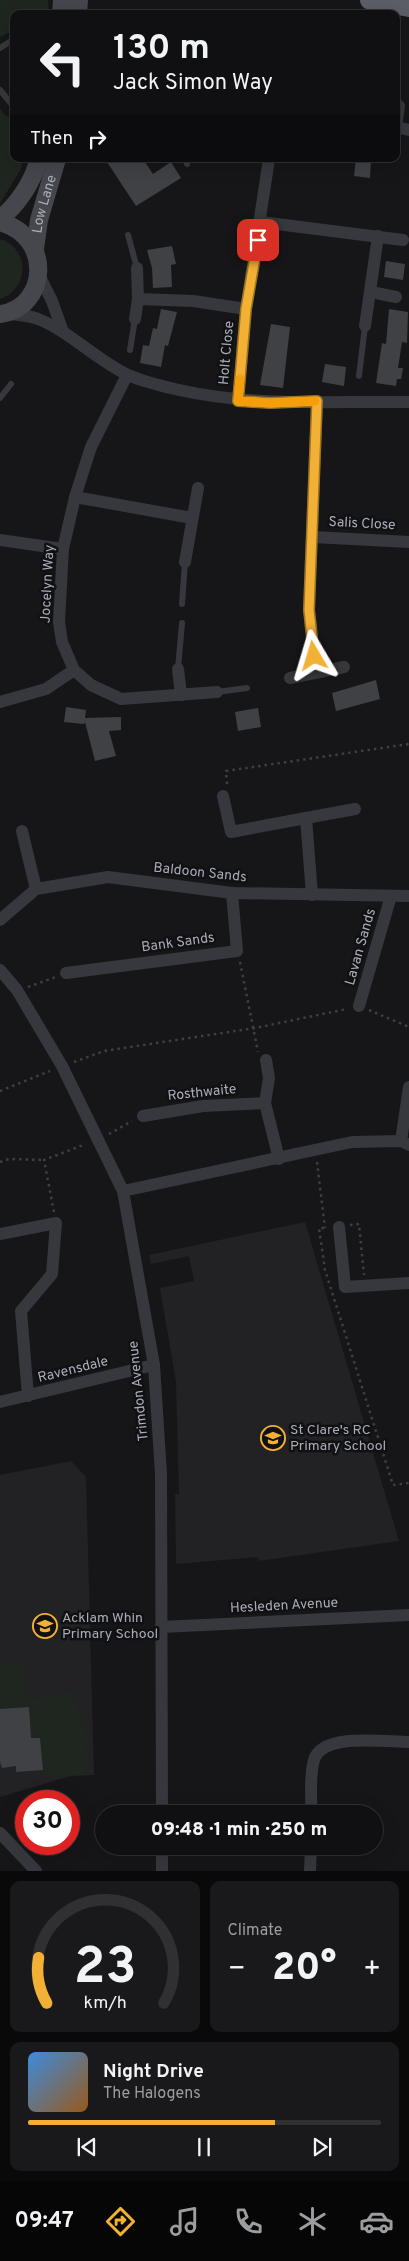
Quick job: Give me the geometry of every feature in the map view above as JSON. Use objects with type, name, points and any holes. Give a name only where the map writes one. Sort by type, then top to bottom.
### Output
[{"type":"highway","points":[[370,0],[409,7]]},
{"type":"main road","name":"Low Lane","points":[[0,221],[13,208],[28,187],[38,162]]},
{"type":"main road","name":"Low Lane","points":[[39,275],[39,261],[35,248],[39,220],[56,162]]},
{"type":"main road","points":[[0,221],[26,235],[35,248]]},
{"type":"main road","points":[[2,313],[20,306],[32,292],[39,275]]},
{"type":"street","name":"Holt Close","points":[[238,401],[246,309],[261,222],[269,162]]},
{"type":"street","points":[[261,222],[406,240]]},
{"type":"street","points":[[365,326],[378,236]]},
{"type":"street","points":[[136,319],[138,299],[137,268]]},
{"type":"street","points":[[39,275],[52,302],[63,332]]},
{"type":"street","points":[[371,292],[396,297]]},
{"type":"street","points":[[138,299],[193,300],[246,309]]},
{"type":"street","points":[[2,313],[37,319],[63,332],[127,375],[158,385],[238,401],[270,403],[317,401],[409,402]]},
{"type":"street","name":"Jocelyn Way","points":[[127,375],[91,447],[75,497],[63,549],[59,622],[62,642],[74,670],[91,685],[121,699],[218,692]]},
{"type":"street","points":[[316,671],[309,610],[317,401]]},
{"type":"street","points":[[185,562],[198,488]]},
{"type":"street","points":[[75,497],[192,518]]},
{"type":"street","name":"Salis Close","points":[[313,537],[409,542]]},
{"type":"street","points":[[0,540],[63,549]]},
{"type":"street","points":[[290,678],[316,671],[344,667]]},
{"type":"street","points":[[178,669],[181,695]]},
{"type":"street","points":[[0,702],[46,689],[74,670]]},
{"type":"street","points":[[223,796],[231,832],[354,809]]},
{"type":"street","points":[[306,818],[312,895]]},
{"type":"street","points":[[22,831],[36,890]]},
{"type":"street","name":"Baldoon Sands","points":[[0,920],[36,890],[108,877],[232,893],[409,896]]},
{"type":"street","points":[[232,893],[238,951]]},
{"type":"street","name":"Lavan Sands","points":[[359,1006],[391,896]]},
{"type":"street","name":"Bank Sands","points":[[66,974],[238,951]]},
{"type":"street","name":"Trimdon Avenue","points":[[0,970],[16,990],[62,1066],[122,1191],[154,1365],[161,1474],[162,1805]]},
{"type":"street","points":[[266,1060],[269,1078],[266,1103],[279,1159]]},
{"type":"street","points":[[122,1191],[352,1142],[405,1143],[409,1087]]},
{"type":"street","name":"Rosthwaite","points":[[143,1116],[202,1106],[266,1103]]},
{"type":"street","points":[[0,1234],[56,1223],[52,1274],[21,1311],[28,1396]]},
{"type":"street","points":[[339,1227],[345,1287],[409,1283]]},
{"type":"street","name":"Ravensdale","points":[[0,1402],[154,1365]]},
{"type":"street","name":"Hesleden Avenue","points":[[161,1627],[409,1615]]},
{"type":"street","points":[[311,1805],[312,1767],[314,1758],[323,1747],[337,1741],[409,1742]]},
{"type":"street","points":[[0,1834],[36,1871]]},
{"type":"street","points":[[162,1855],[162,1871]]},
{"type":"street","points":[[310,1871],[311,1855]]},
{"type":"lane","points":[[0,90],[10,102]]},
{"type":"lane","points":[[128,235],[137,268]]},
{"type":"lane","points":[[130,350],[136,319]]},
{"type":"lane","points":[[359,376],[365,326]]},
{"type":"lane","points":[[0,398],[11,384]]},
{"type":"lane","points":[[182,604],[185,562]]},
{"type":"lane","points":[[178,669],[182,623]]},
{"type":"lane","name":"Jocelyn Way","points":[[218,692],[247,688]]},
{"type":"path","points":[[223,796],[227,784],[226,771],[409,744]]},
{"type":"path","points":[[238,951],[255,1028],[258,1052],[266,1060]]},
{"type":"path","points":[[16,990],[66,974]]},
{"type":"path","points":[[0,1091],[104,1051],[255,1028],[359,1006],[409,1027]]},
{"type":"path","points":[[0,1162],[9,1159],[44,1160],[97,1140],[143,1116]]},
{"type":"path","points":[[44,1160],[56,1223]]},
{"type":"path","points":[[324,1228],[318,1228],[325,1270],[393,1485],[409,1483]]},
{"type":"shaded area","points":[[0,0],[48,0],[49,10],[10,10],[10,32],[0,37]]},
{"type":"shaded area","points":[[0,109],[6,116],[10,117],[10,162],[22,162],[21,169],[0,203]]},
{"type":"shaded area","points":[[0,239],[10,244],[17,251],[22,269],[17,287],[10,294],[0,299]]},
{"type":"shaded area","name":"St Clare's RC Primary School","points":[[305,1222],[399,1541],[259,1561],[258,1557],[176,1564],[175,1494],[179,1494],[176,1382],[160,1288],[194,1281],[189,1256],[151,1264],[149,1255]]},
{"type":"shaded area","name":"Acklam Whin Primary School","points":[[71,1461],[86,1477],[94,1775],[71,1776],[24,1790],[15,1790],[15,1793],[0,1797],[0,1475]]},
{"type":"shaded area","points":[[22,1661],[28,1699],[72,1691],[86,1735],[87,1775],[44,1777],[40,1738],[31,1738],[29,1707],[0,1709],[0,1663]]},
{"type":"building","points":[[107,162],[145,162],[153,174],[171,162],[181,178],[136,206]]},
{"type":"building","points":[[356,162],[371,162],[370,178],[354,176]]},
{"type":"building","points":[[172,246],[176,264],[171,265],[172,287],[153,288],[152,268],[147,250]]},
{"type":"building","points":[[386,261],[405,264],[403,280],[384,277]]},
{"type":"building","points":[[161,309],[177,312],[168,346],[165,345],[161,367],[140,363],[143,345],[149,346],[153,328],[157,329]]},
{"type":"building","points":[[389,309],[408,312],[407,343],[402,342],[398,368],[403,368],[401,379],[397,379],[396,386],[376,383],[382,343],[386,344]]},
{"type":"building","points":[[271,324],[290,327],[283,388],[260,385]]},
{"type":"building","points":[[325,364],[346,367],[344,386],[322,382]]},
{"type":"building","points":[[376,680],[380,699],[336,711],[332,693]]},
{"type":"building","points":[[66,707],[86,710],[85,718],[121,717],[121,730],[109,731],[116,756],[95,761],[85,722],[84,724],[64,722]]},
{"type":"building","points":[[258,708],[261,727],[238,731],[235,712]]},
{"type":"building","points":[[29,1707],[31,1738],[40,1738],[43,1770],[16,1772],[16,1766],[2,1768],[0,1762],[0,1709]]},
{"type":"slow traffic","points":[[240,379],[238,401],[270,403],[315,401]]},
{"type":"place","name":"St Clare's RC Primary School","points":[[273,1438]]},
{"type":"place","name":"Acklam Whin Primary School","points":[[45,1626]]},
{"type":"route","points":[[258,240],[246,309],[238,401],[270,403],[317,401],[309,610],[314,656]]}]
